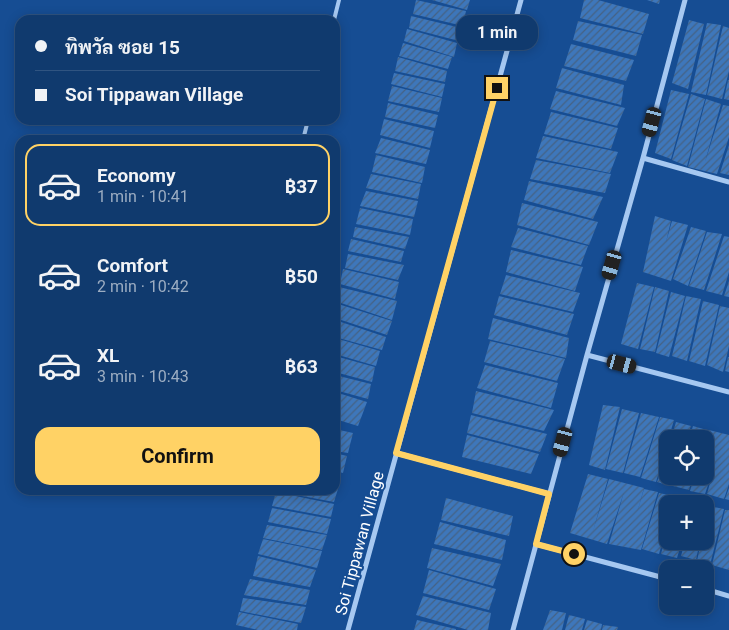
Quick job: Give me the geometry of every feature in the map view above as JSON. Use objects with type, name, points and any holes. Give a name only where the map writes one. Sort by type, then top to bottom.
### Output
[{"type":"street","name":"Soi Tippawan Village","points":[[348,630],[521,0]]},
{"type":"street","points":[[513,630],[586,354],[643,158],[685,0]]},
{"type":"street","points":[[643,158],[729,182]]},
{"type":"street","points":[[586,354],[729,392]]},
{"type":"street","points":[[396,453],[549,494]]},
{"type":"street","points":[[536,544],[659,577]]},
{"type":"street","points":[[714,592],[729,596]]},
{"type":"lane","points":[[335,15],[339,0]]},
{"type":"building","points":[[416,0],[466,11],[463,26],[413,14]]},
{"type":"building","points":[[432,0],[470,0],[467,10]]},
{"type":"building","points":[[584,0],[598,0],[649,14],[643,34],[580,18]]},
{"type":"building","points":[[647,0],[660,0],[659,4]]},
{"type":"building","points":[[411,16],[461,28],[459,41],[409,28]]},
{"type":"building","points":[[689,20],[704,24],[688,89],[672,83]]},
{"type":"building","points":[[578,21],[642,35],[636,56],[573,40]]},
{"type":"building","points":[[707,23],[721,25],[706,95],[691,92]]},
{"type":"building","points":[[723,26],[729,28],[729,71],[722,99],[707,95]]},
{"type":"building","points":[[407,29],[457,43],[454,57],[404,41]]},
{"type":"building","points":[[403,43],[452,57],[448,69],[399,56]]},
{"type":"building","points":[[571,44],[634,60],[626,81],[564,66]]},
{"type":"building","points":[[398,57],[447,71],[445,82],[395,71]]},
{"type":"building","points":[[562,68],[624,85],[621,105],[556,88]]},
{"type":"building","points":[[394,73],[445,84],[442,97],[391,84]]},
{"type":"building","points":[[729,80],[729,100],[724,99]]},
{"type":"building","points":[[392,86],[442,98],[439,112],[388,101]]},
{"type":"building","points":[[671,90],[689,94],[671,159],[655,153]]},
{"type":"building","points":[[556,91],[625,108],[617,126],[550,109]]},
{"type":"building","points":[[691,94],[705,99],[687,166],[672,160]]},
{"type":"building","points":[[706,99],[721,104],[705,162],[723,105],[729,106],[729,137],[717,174],[688,167]]},
{"type":"building","points":[[388,103],[438,115],[435,128],[385,117]]},
{"type":"building","points":[[551,112],[618,128],[611,149],[544,134]]},
{"type":"building","points":[[384,119],[434,131],[430,148],[380,135]]},
{"type":"building","points":[[543,136],[618,152],[610,173],[536,158]]},
{"type":"building","points":[[381,138],[430,150],[426,164],[375,153]]},
{"type":"building","points":[[729,145],[729,175],[720,173]]},
{"type":"building","points":[[376,155],[425,167],[422,183],[372,172]]},
{"type":"building","points":[[536,160],[611,174],[605,193],[530,179]]},
{"type":"building","points":[[371,174],[421,184],[418,199],[366,188]]},
{"type":"building","points":[[529,181],[603,197],[593,219],[524,200]]},
{"type":"building","points":[[366,191],[418,201],[414,217],[360,206]]},
{"type":"building","points":[[522,203],[598,222],[589,245],[517,225]]},
{"type":"building","points":[[360,208],[413,219],[410,235],[356,224]]},
{"type":"building","points":[[655,216],[671,221],[666,242],[672,221],[688,225],[671,281],[643,272]]},
{"type":"building","points":[[355,227],[409,237],[405,249],[353,237]]},
{"type":"building","points":[[691,227],[706,231],[688,286],[673,279]]},
{"type":"building","points":[[518,228],[588,246],[581,265],[511,247]]},
{"type":"building","points":[[707,232],[722,234],[704,290],[689,286]]},
{"type":"building","points":[[724,236],[729,237],[729,272],[722,295],[706,291]]},
{"type":"building","points":[[351,239],[404,251],[401,262],[348,251]]},
{"type":"building","points":[[511,250],[583,267],[575,291],[506,272]]},
{"type":"building","points":[[348,254],[404,265],[398,280],[345,268]]},
{"type":"building","points":[[343,269],[399,282],[395,299],[340,284]]},
{"type":"building","points":[[506,275],[580,293],[573,312],[500,294]]},
{"type":"building","points":[[729,281],[729,297],[724,296]]},
{"type":"building","points":[[637,283],[654,287],[638,349],[621,344]]},
{"type":"building","points":[[340,287],[397,301],[392,320],[340,303]]},
{"type":"building","points":[[655,287],[669,291],[655,352],[640,349]]},
{"type":"building","points":[[671,292],[685,296],[669,357],[656,353]]},
{"type":"building","points":[[499,296],[574,314],[567,335],[494,315]]},
{"type":"building","points":[[686,296],[701,299],[687,361],[672,356]]},
{"type":"building","points":[[703,301],[719,305],[705,366],[689,361]]},
{"type":"building","points":[[340,305],[392,321],[387,335],[340,320]]},
{"type":"building","points":[[720,306],[729,308],[729,346],[723,372],[707,365]]},
{"type":"building","points":[[493,318],[569,338],[566,358],[488,339]]},
{"type":"building","points":[[340,322],[386,337],[382,350],[340,338]]},
{"type":"building","points":[[340,339],[380,351],[376,366],[340,355]]},
{"type":"building","points":[[490,341],[565,359],[557,381],[484,362]]},
{"type":"building","points":[[340,357],[375,367],[372,382],[340,373]]},
{"type":"building","points":[[729,357],[729,372],[725,371]]},
{"type":"building","points":[[485,365],[558,383],[551,408],[477,388]]},
{"type":"building","points":[[340,376],[371,384],[368,399],[340,391]]},
{"type":"building","points":[[476,391],[554,410],[544,431],[472,413]]},
{"type":"building","points":[[340,394],[367,402],[358,426],[340,421]]},
{"type":"building","points":[[603,405],[620,407],[605,470],[589,465]]},
{"type":"building","points":[[622,409],[639,413],[623,473],[606,469]]},
{"type":"building","points":[[641,413],[659,417],[640,477],[624,473]]},
{"type":"building","points":[[471,415],[547,434],[540,452],[467,433]]},
{"type":"building","points":[[660,417],[674,420],[671,430],[659,430],[659,472],[656,482],[641,478]]},
{"type":"building","points":[[676,422],[691,426],[689,430],[674,430]]},
{"type":"building","points":[[693,426],[707,430],[692,430]]},
{"type":"building","points":[[340,430],[353,433],[348,453],[340,452]]},
{"type":"building","points":[[714,431],[729,435],[729,484],[724,499],[707,494],[709,485],[714,485],[716,461],[714,467]]},
{"type":"building","points":[[467,435],[539,454],[531,474],[462,457]]},
{"type":"building","points":[[340,454],[347,456],[343,473],[340,472]]},
{"type":"building","points":[[588,474],[608,479],[593,531],[609,479],[644,488],[637,513],[644,489],[658,492],[641,550],[609,544],[624,492],[607,544],[570,533]]},
{"type":"building","points":[[673,485],[690,485],[689,490]]},
{"type":"building","points":[[692,485],[708,485],[705,494],[690,491]]},
{"type":"building","points":[[729,488],[729,500],[725,499]]},
{"type":"building","points":[[659,493],[669,495],[659,495],[659,554],[642,549]]},
{"type":"building","points":[[275,495],[290,495],[334,504],[331,517],[272,506]]},
{"type":"building","points":[[296,495],[336,495],[334,502]]},
{"type":"building","points":[[446,498],[513,516],[509,536],[441,520]]},
{"type":"building","points":[[714,507],[724,509],[714,549]]},
{"type":"building","points":[[272,508],[331,519],[327,534],[268,522]]},
{"type":"building","points":[[725,510],[729,510],[729,570],[714,566],[713,560]]},
{"type":"building","points":[[440,522],[506,540],[502,560],[434,544]]},
{"type":"building","points":[[267,525],[327,535],[322,550],[263,538]]},
{"type":"building","points":[[263,539],[322,551],[317,568],[258,554]]},
{"type":"building","points":[[432,548],[501,564],[493,586],[427,568]]},
{"type":"building","points":[[662,550],[679,550],[677,558],[661,554]]},
{"type":"building","points":[[683,550],[698,550],[696,560],[681,556]]},
{"type":"building","points":[[699,550],[714,550],[711,560],[697,560]]},
{"type":"building","points":[[258,556],[316,570],[310,587],[253,576]]},
{"type":"building","points":[[429,570],[496,589],[489,610],[423,593]]},
{"type":"building","points":[[250,579],[310,590],[306,605],[244,595]]},
{"type":"building","points":[[423,596],[491,613],[488,630],[468,630],[416,615]]},
{"type":"building","points":[[243,598],[306,607],[301,623],[240,611]]},
{"type":"building","points":[[550,610],[566,613],[562,630],[543,630]]},
{"type":"building","points":[[239,612],[298,624],[297,630],[258,630],[236,625]]},
{"type":"building","points":[[569,615],[585,619],[582,630],[565,630]]},
{"type":"building","points":[[417,620],[456,629],[456,630],[414,630]]},
{"type":"building","points":[[587,620],[602,624],[601,630],[584,630]]},
{"type":"building","points":[[603,625],[618,627],[617,630],[602,630]]},
{"type":"route","points":[[497,88],[396,453],[549,494],[536,544],[574,554]]}]
